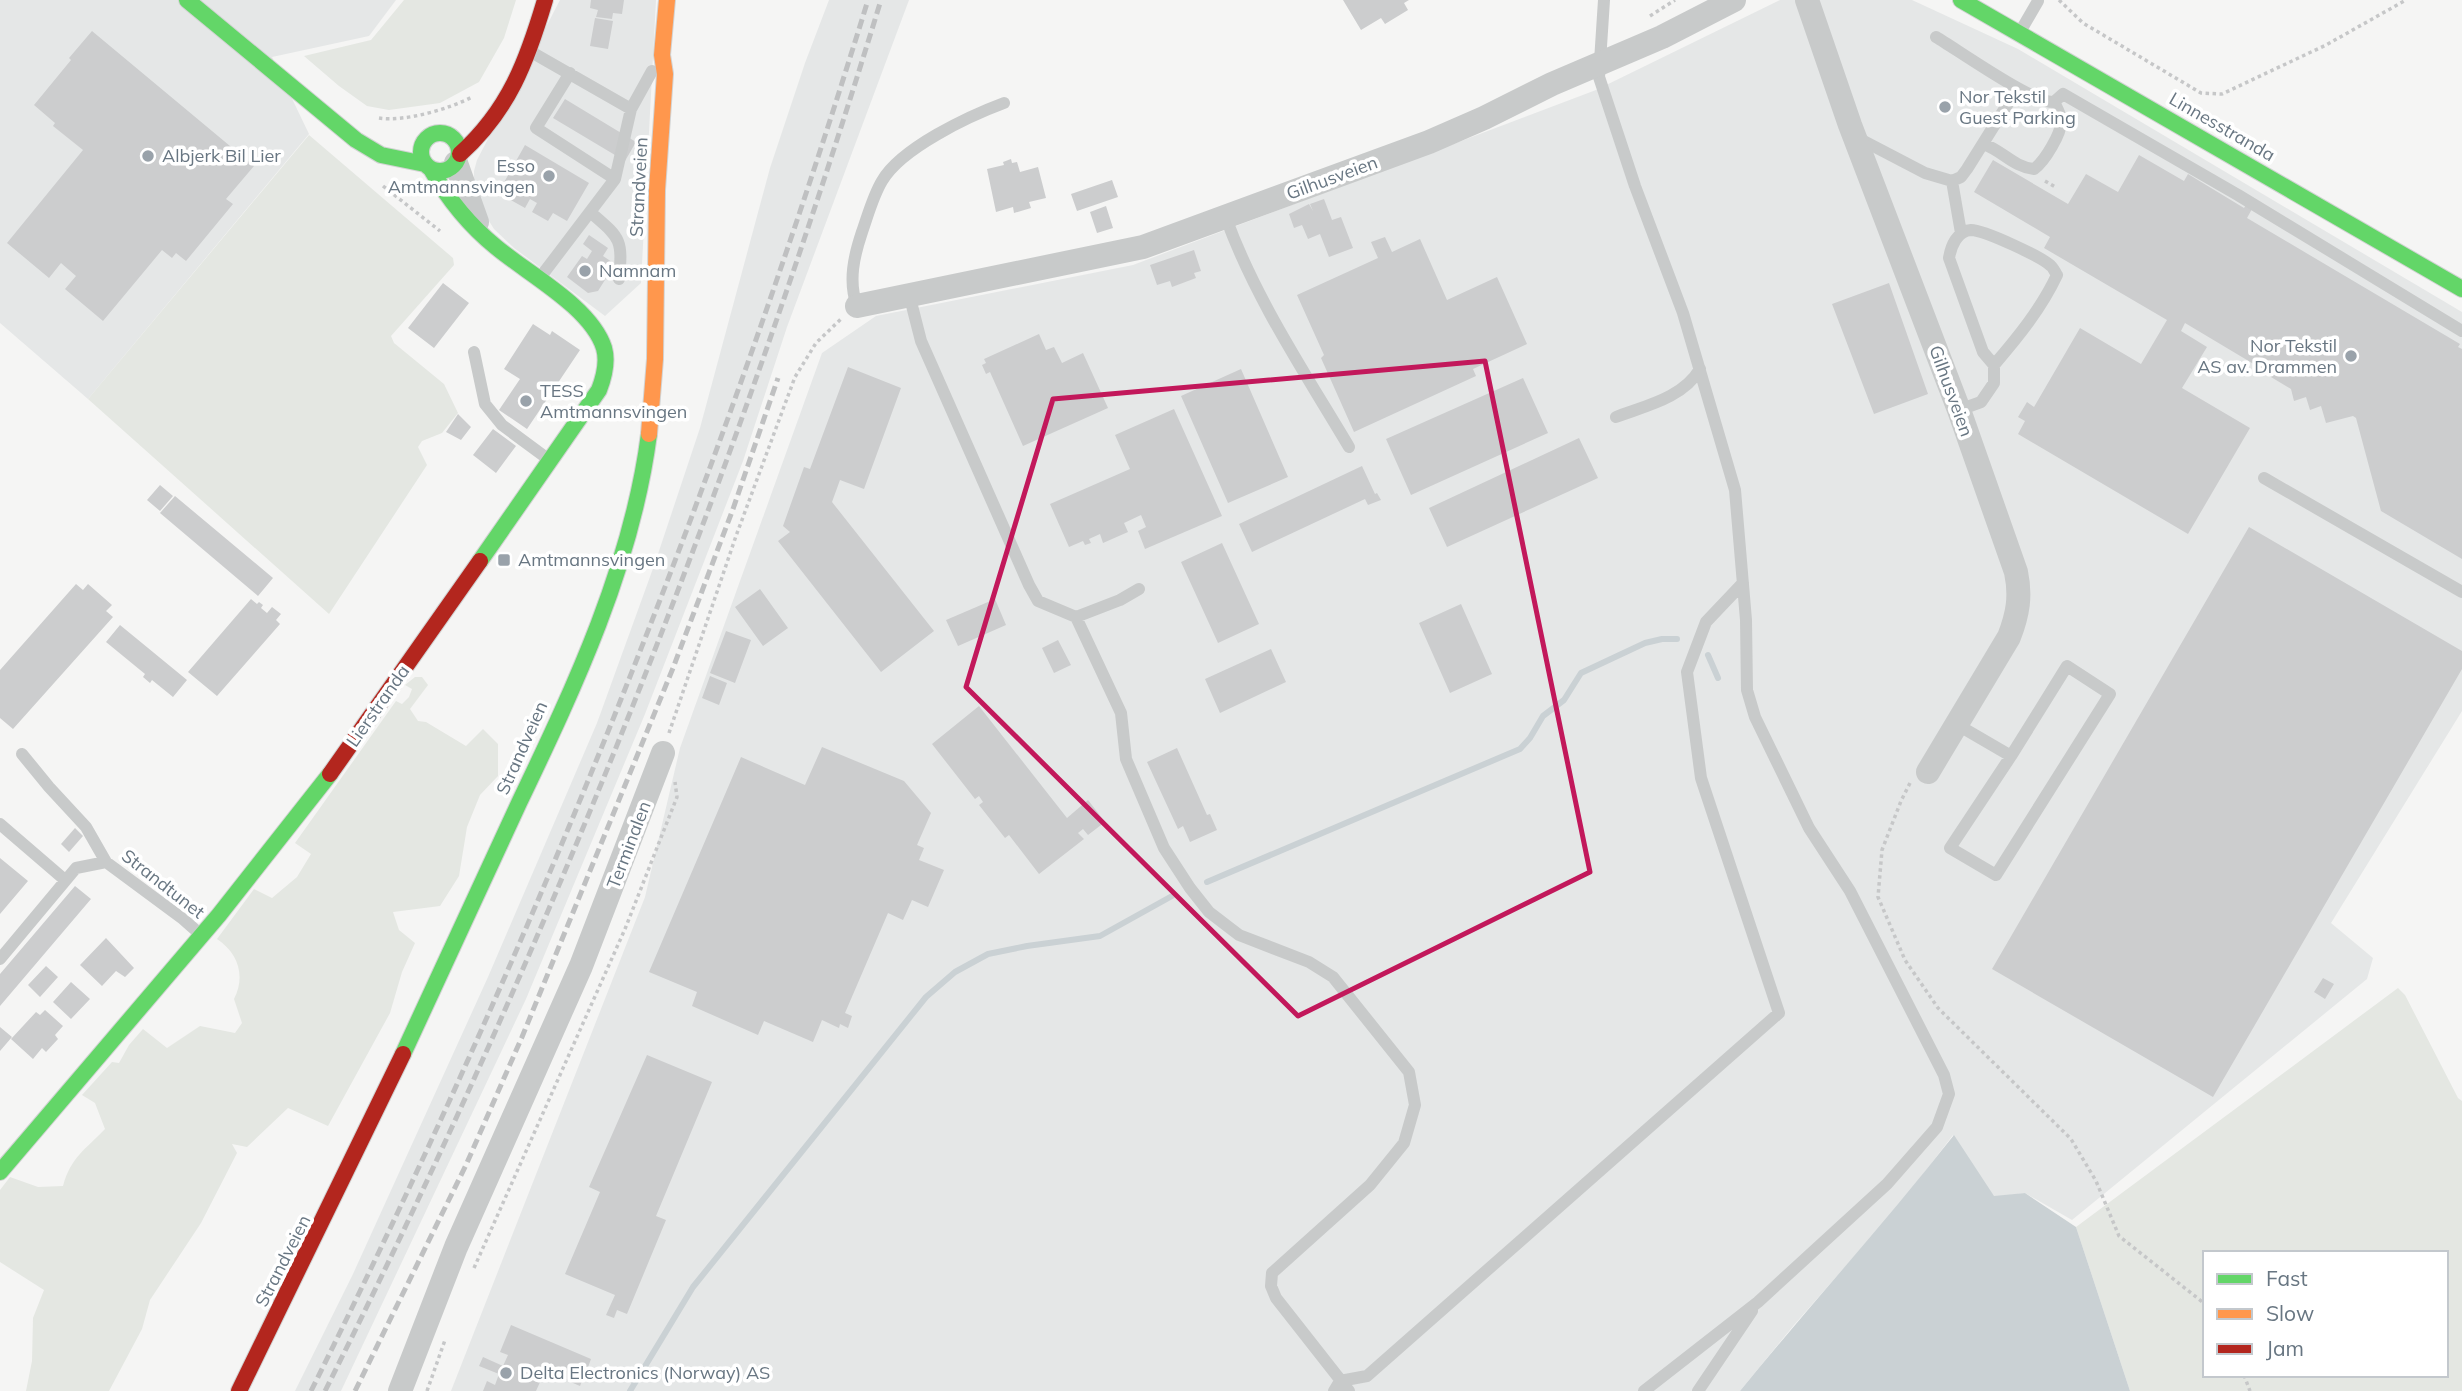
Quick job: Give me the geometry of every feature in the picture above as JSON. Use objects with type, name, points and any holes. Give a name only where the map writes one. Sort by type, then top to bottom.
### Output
[{"type":"main road","points":[[187,0],[356,141],[393,159],[445,171],[486,132],[497,117],[518,80],[530,51],[545,0]]},
{"type":"main road","name":"Strandveien","points":[[239,1391],[398,1067],[561,707],[618,566],[640,487],[654,395],[657,195],[665,74],[662,55],[667,0]]},
{"type":"main road","name":"Strandveien","points":[[665,74],[674,54],[681,0]]},
{"type":"main road","name":"Linnesstranda","points":[[1962,0],[2462,289]]},
{"type":"main road","points":[[408,139],[428,138],[457,129],[505,101]]},
{"type":"main road","points":[[328,115],[378,137],[387,138]]},
{"type":"main road","points":[[457,129],[458,158]]},
{"type":"main road","points":[[428,138],[421,150],[428,166]]},
{"type":"main road","name":"Lierstranda","points":[[0,1172],[62,1097],[203,937],[291,825],[352,743],[599,390],[606,363],[604,347],[591,323],[507,257],[481,232],[444,193],[428,166]]},
{"type":"street","name":"Gilhusveien","points":[[857,306],[1143,247],[1429,142],[1599,63],[1662,37],[1734,0]]},
{"type":"street","name":"Gilhusveien","points":[[1808,0],[1855,136],[1959,410],[2016,572],[2019,600],[2009,637],[1956,724],[1921,774]]},
{"type":"street","name":"Lierstranda","points":[[458,158],[481,232]]},
{"type":"street","name":"Terminalen","points":[[400,1391],[456,1247],[566,1004],[663,753]]},
{"type":"lane","points":[[1604,0],[1599,78],[1635,186],[1683,313],[1735,491],[1743,583],[1747,690],[1755,717],[1809,828],[1850,891],[1944,1075],[1949,1094],[1937,1127],[1886,1184],[1758,1302],[1644,1391]]},
{"type":"lane","points":[[2019,32],[2038,1]]},
{"type":"lane","points":[[1936,37],[2017,89],[2040,100],[2054,103]]},
{"type":"lane","points":[[530,51],[631,109]]},
{"type":"lane","points":[[538,280],[615,178],[631,109],[662,55]]},
{"type":"lane","points":[[570,73],[536,128],[615,178]]},
{"type":"lane","points":[[1855,136],[1925,173],[1952,181],[1961,177],[2017,89]]},
{"type":"lane","points":[[2054,103],[2063,94],[2238,195],[2462,331]]},
{"type":"lane","points":[[857,306],[853,294],[854,263],[882,179],[912,151],[954,125],[1004,103]]},
{"type":"lane","points":[[1983,144],[1991,146],[2022,168],[2034,169],[2041,164],[2062,121],[2054,103]]},
{"type":"lane","points":[[1952,181],[1961,233]]},
{"type":"lane","points":[[590,212],[617,235],[621,258],[619,279]]},
{"type":"lane","points":[[1226,218],[1264,302],[1349,447]]},
{"type":"lane","points":[[1959,410],[1981,402],[1994,383],[1994,365],[2032,319],[2057,275],[2052,266],[1999,238],[1970,230],[1961,233],[1950,249],[1949,258],[1983,352],[1994,365]]},
{"type":"lane","points":[[909,294],[921,341],[1020,567],[1038,601],[1076,617],[1121,713],[1126,759],[1164,848],[1209,912],[1239,934],[1309,962],[1333,977],[1409,1072],[1415,1105],[1405,1143],[1370,1185],[1272,1273],[1271,1286],[1276,1298],[1337,1386],[1349,1391]]},
{"type":"lane","points":[[474,352],[485,404],[502,425],[549,460]]},
{"type":"lane","points":[[1616,417],[1672,395],[1688,385],[1700,369]]},
{"type":"lane","points":[[2264,478],[2462,592]]},
{"type":"lane","points":[[1337,1386],[1367,1376],[1779,1013],[1701,778],[1687,672],[1706,622],[1743,583]]},
{"type":"lane","points":[[1076,617],[1121,600],[1139,589]]},
{"type":"lane","points":[[2067,666],[2110,694],[1996,875],[1950,848],[2011,756],[2067,666]]},
{"type":"lane","points":[[1956,724],[2011,756]]},
{"type":"lane","points":[[22,754],[86,827],[106,862]]},
{"type":"lane","points":[[0,824],[65,880]]},
{"type":"lane","name":"Strandtunet","points":[[0,959],[76,868],[106,862],[203,937]]},
{"type":"lane","points":[[1698,1391],[1758,1302]]},
{"type":"path","points":[[2059,0],[2084,23],[2201,93],[2222,94],[2326,45],[2406,0]]},
{"type":"path","points":[[397,119],[466,100],[478,92]]},
{"type":"path","points":[[663,753],[736,536],[795,377],[816,343],[857,306]]},
{"type":"path","points":[[1921,774],[1901,801],[1882,850],[1878,897],[1905,960],[1938,1008],[2071,1139],[2096,1181],[2119,1236],[2203,1302]]},
{"type":"highlighted area","points":[[1485,361],[1590,872],[1298,1016],[966,687],[1053,399]]},
{"type":"shaded area","points":[[0,0],[396,0],[369,36],[272,57],[309,134],[88,399],[0,323]]},
{"type":"shaded area","points":[[404,0],[516,0],[504,38],[479,82],[440,103],[389,110],[367,106],[304,56],[371,40]]},
{"type":"shaded area","points":[[560,0],[656,0],[641,283],[605,316],[514,248],[494,229],[482,210],[474,187],[477,160]]},
{"type":"shaded area","points":[[829,0],[909,0],[787,327],[743,461],[645,714],[526,999],[341,1391],[295,1391],[353,1274],[488,977],[597,723],[700,428],[770,168]]},
{"type":"shaded area","points":[[1780,0],[1912,0],[2018,49],[2462,312],[2462,711],[2331,923],[2373,958],[2367,979],[2072,1220],[2025,1193],[1994,1197],[1953,1135],[1901,1203],[1740,1391],[451,1391],[645,897],[680,748],[822,353],[876,316],[1133,265],[1596,90]]},
{"type":"shaded area","points":[[309,135],[453,258],[454,265],[391,336],[394,343],[444,384],[458,413],[442,433],[422,441],[418,447],[427,465],[329,614],[88,399]]},
{"type":"shaded area","points":[[415,677],[422,677],[428,685],[410,709],[418,721],[426,722],[466,746],[483,729],[498,744],[498,776],[480,795],[467,827],[459,876],[440,906],[393,912],[399,930],[415,943],[402,972],[390,1013],[328,1126],[288,1108],[247,1147],[232,1144],[237,1153],[201,1223],[150,1300],[142,1329],[109,1391],[26,1391],[32,1361],[33,1318],[44,1290],[0,1262],[0,1190],[10,1177],[38,1187],[63,1186],[75,1161],[105,1129],[95,1103],[82,1095],[112,1062],[119,1063],[129,1045],[143,1029],[167,1048],[200,1026],[235,1033],[242,1023],[234,999],[239,982],[238,966],[230,951],[217,939],[254,889],[272,898],[297,877],[311,854],[295,843],[396,701],[402,704],[409,697],[412,689],[405,685]]},
{"type":"shaded area","points":[[2398,988],[2405,995],[2458,1098],[2462,1101],[2462,1391],[2130,1391],[2076,1227]]},
{"type":"shaded area","points":[[1954,1135],[1994,1196],[2025,1193],[2076,1227],[2130,1391],[1740,1391],[1901,1200]]},
{"type":"building","points":[[591,0],[624,0],[622,14],[613,13],[612,19],[596,17],[598,10],[590,8]]},
{"type":"building","points":[[1343,0],[1409,0],[1404,3],[1408,10],[1385,24],[1381,18],[1361,30]]},
{"type":"building","points":[[595,18],[613,21],[608,49],[590,46]]},
{"type":"building","points":[[92,31],[254,166],[226,199],[233,204],[186,261],[176,253],[172,258],[162,250],[103,321],[65,289],[76,276],[61,263],[49,278],[7,243],[83,150],[53,126],[55,123],[34,105]]},
{"type":"building","points":[[565,99],[636,142],[625,161],[553,118]]},
{"type":"building","points":[[525,145],[589,183],[567,221],[553,213],[548,221],[532,212],[537,203],[530,199],[525,208],[498,193]]},
{"type":"building","name":"Nor Tekstil AS av. Drammen","points":[[2139,155],[2184,181],[2188,174],[2244,208],[2246,205],[2252,209],[2247,218],[2460,344],[2462,559],[2381,511],[2356,418],[2353,416],[2326,423],[2321,406],[2310,410],[2306,397],[2294,401],[2291,389],[2185,323],[2181,331],[2207,347],[2182,388],[2250,428],[2188,534],[2018,434],[2025,421],[2018,417],[2027,402],[2034,407],[2080,328],[2141,364],[2167,320],[2044,248],[2050,237],[1974,192],[1993,160],[2068,204],[2086,174],[2118,192]]},
{"type":"building","points":[[1011,159],[1012,163],[1017,162],[1020,172],[1038,167],[1046,198],[1029,202],[1031,208],[1014,213],[1013,207],[996,212],[987,169],[1004,165],[1003,162]]},
{"type":"building","points":[[1112,180],[1118,197],[1077,211],[1071,194]]},
{"type":"building","points":[[1324,199],[1332,220],[1341,217],[1353,248],[1329,257],[1320,234],[1308,239],[1302,225],[1294,228],[1289,214],[1309,204],[1313,211],[1310,204]]},
{"type":"building","points":[[1106,206],[1113,228],[1097,233],[1090,212]]},
{"type":"building","points":[[589,235],[608,248],[603,256],[615,264],[598,291],[588,293],[567,277],[582,256],[587,259],[592,251],[583,244]]},
{"type":"building","points":[[1385,237],[1392,252],[1420,239],[1447,300],[1497,277],[1527,344],[1473,369],[1476,376],[1354,432],[1297,295],[1378,258],[1371,242]]},
{"type":"building","points":[[1194,250],[1201,271],[1194,273],[1196,278],[1172,287],[1170,281],[1157,285],[1150,265]]},
{"type":"building","points":[[443,283],[469,303],[434,348],[408,328]]},
{"type":"building","points":[[1889,283],[1928,394],[1874,414],[1832,304]]},
{"type":"building","points":[[533,324],[550,335],[552,331],[580,350],[527,429],[499,410],[520,379],[504,369]]},
{"type":"building","points":[[1039,334],[1046,350],[1054,347],[1062,363],[1083,353],[1108,408],[1023,446],[990,372],[986,374],[982,365],[986,363],[984,359]]},
{"type":"building","points":[[848,367],[901,388],[864,489],[840,480],[832,502],[934,631],[881,672],[778,541],[790,532],[783,526],[804,467],[810,469]]},
{"type":"building","points":[[1241,369],[1288,477],[1228,503],[1181,396]]},
{"type":"building","points":[[1523,378],[1548,433],[1411,495],[1386,439]]},
{"type":"building","points":[[1174,409],[1222,516],[1145,549],[1138,531],[1146,527],[1141,515],[1124,523],[1128,532],[1103,543],[1100,534],[1089,539],[1091,543],[1085,545],[1083,541],[1069,547],[1050,504],[1130,469],[1115,435]]},
{"type":"building","points":[[458,414],[471,427],[461,440],[446,432]]},
{"type":"building","points":[[493,429],[516,446],[496,473],[473,455]]},
{"type":"building","points":[[1579,438],[1598,478],[1447,547],[1429,508]]},
{"type":"building","points":[[1362,466],[1375,494],[1377,493],[1381,500],[1368,505],[1365,499],[1252,552],[1239,524]]},
{"type":"building","points":[[160,485],[173,496],[160,511],[147,500]]},
{"type":"building","points":[[175,496],[273,578],[258,596],[160,513]]},
{"type":"building","points":[[2249,527],[2462,651],[2462,669],[2213,1097],[1992,969]]},
{"type":"building","points":[[1222,543],[1259,624],[1218,643],[1181,562]]},
{"type":"building","points":[[76,584],[83,590],[88,584],[112,605],[106,611],[113,617],[13,729],[0,718],[0,670]]},
{"type":"building","points":[[760,589],[788,628],[763,646],[735,607]]},
{"type":"building","points":[[251,599],[263,605],[261,608],[267,613],[272,607],[281,614],[276,620],[280,624],[217,696],[188,672]]},
{"type":"building","points":[[995,599],[1006,625],[958,646],[946,620]]},
{"type":"building","points":[[1461,604],[1492,674],[1450,693],[1419,623]]},
{"type":"building","points":[[120,625],[187,680],[173,697],[152,680],[150,683],[143,677],[145,674],[106,642]]},
{"type":"building","points":[[726,631],[751,640],[735,683],[710,673]]},
{"type":"building","points":[[1058,640],[1071,665],[1054,673],[1042,648]]},
{"type":"building","points":[[1271,649],[1286,682],[1220,713],[1205,679]]},
{"type":"building","points":[[710,676],[727,683],[719,705],[702,698]]},
{"type":"building","points":[[979,706],[1067,818],[1088,800],[1105,822],[1088,835],[1083,829],[1078,833],[1084,839],[1039,874],[1009,835],[1005,838],[979,805],[983,802],[979,796],[975,799],[932,744]]},
{"type":"building","points":[[822,747],[904,781],[931,813],[917,845],[924,848],[919,860],[944,870],[928,907],[912,900],[903,920],[888,913],[845,1013],[852,1016],[848,1028],[840,1024],[839,1028],[822,1020],[813,1042],[764,1021],[758,1035],[692,1006],[697,992],[649,972],[741,757],[805,785]]},
{"type":"building","points":[[1177,748],[1207,815],[1210,814],[1217,830],[1190,842],[1183,826],[1178,829],[1147,762]]},
{"type":"building","points":[[75,828],[83,836],[69,852],[61,844]]},
{"type":"building","points":[[0,858],[28,881],[0,914]]},
{"type":"building","points":[[75,886],[91,899],[0,1006],[0,974]]},
{"type":"building","points":[[106,938],[134,968],[125,977],[116,971],[102,986],[80,965]]},
{"type":"building","points":[[46,966],[58,977],[40,997],[28,985]]},
{"type":"building","points":[[2323,978],[2334,984],[2325,999],[2314,992]]},
{"type":"building","points":[[71,982],[90,999],[71,1019],[53,1002]]},
{"type":"building","points":[[45,1010],[63,1026],[55,1035],[58,1039],[46,1052],[42,1048],[33,1059],[11,1039],[36,1012],[40,1015]]},
{"type":"building","points":[[0,1027],[12,1037],[0,1051]]},
{"type":"building","points":[[647,1055],[712,1082],[656,1216],[666,1220],[627,1314],[617,1310],[614,1318],[606,1315],[615,1295],[565,1274],[600,1192],[589,1187]]},
{"type":"building","points":[[511,1325],[591,1359],[587,1370],[594,1376],[584,1376],[580,1386],[545,1371],[536,1391],[483,1391],[487,1381],[495,1385],[499,1374],[479,1366],[483,1357],[503,1366],[508,1355],[500,1352]]},
{"type":"waterway","points":[[1207,882],[1520,749],[1543,716],[1564,700],[1581,673],[1645,643],[1677,639]]},
{"type":"waterway","points":[[1708,655],[1718,678]]},
{"type":"waterway","points":[[630,1391],[693,1287],[926,997],[955,972],[988,954],[1100,936],[1172,896]]},
{"type":"railway","points":[[311,1391],[471,1052],[618,707],[750,356],[868,0]]},
{"type":"railway","points":[[325,1391],[486,1053],[561,881],[632,707],[764,356],[881,0]]},
{"type":"railway","points":[[355,1391],[466,1165],[522,1037],[673,668],[733,509],[778,378]]},
{"type":"traffic: fast","points":[[187,0],[356,140],[381,155],[425,164]]},
{"type":"traffic: fast","points":[[1961,0],[2462,289]]},
{"type":"traffic: fast","points":[[440,133],[453,139],[459,152],[453,165],[440,171],[427,165],[421,152],[427,139],[440,133]]},
{"type":"traffic: fast","points":[[431,169],[452,201],[477,230],[573,305],[586,319],[597,333],[606,359],[599,390],[480,561]]},
{"type":"traffic: fast","points":[[403,1054],[561,714],[599,624],[629,530],[641,483],[649,434]]},
{"type":"traffic: fast","points":[[0,1172],[219,915],[330,774]]},
{"type":"traffic: slow","points":[[649,434],[655,359],[657,190],[665,74],[662,55],[667,0]]},
{"type":"traffic: jam","points":[[460,154],[504,102],[523,64],[545,0]]},
{"type":"traffic: jam","points":[[330,774],[480,561]]},
{"type":"traffic: jam","points":[[239,1391],[403,1054]]},
{"type":"place","name":"Nor Tekstil Guest Parking","points":[[1945,107]]},
{"type":"place","name":"Albjerk Bil Lier","points":[[148,156]]},
{"type":"place","name":"Esso Amtmannsvingen","points":[[549,176]]},
{"type":"place","name":"Namnam","points":[[585,271]]},
{"type":"place","name":"Nor Tekstil AS av. Drammen","points":[[2351,356]]},
{"type":"place","name":"TESS Amtmannsvingen","points":[[526,401]]},
{"type":"place","name":"Amtmannsvingen","points":[[504,560]]},
{"type":"place","name":"Delta Electronics (Norway) AS","points":[[506,1373]]}]
